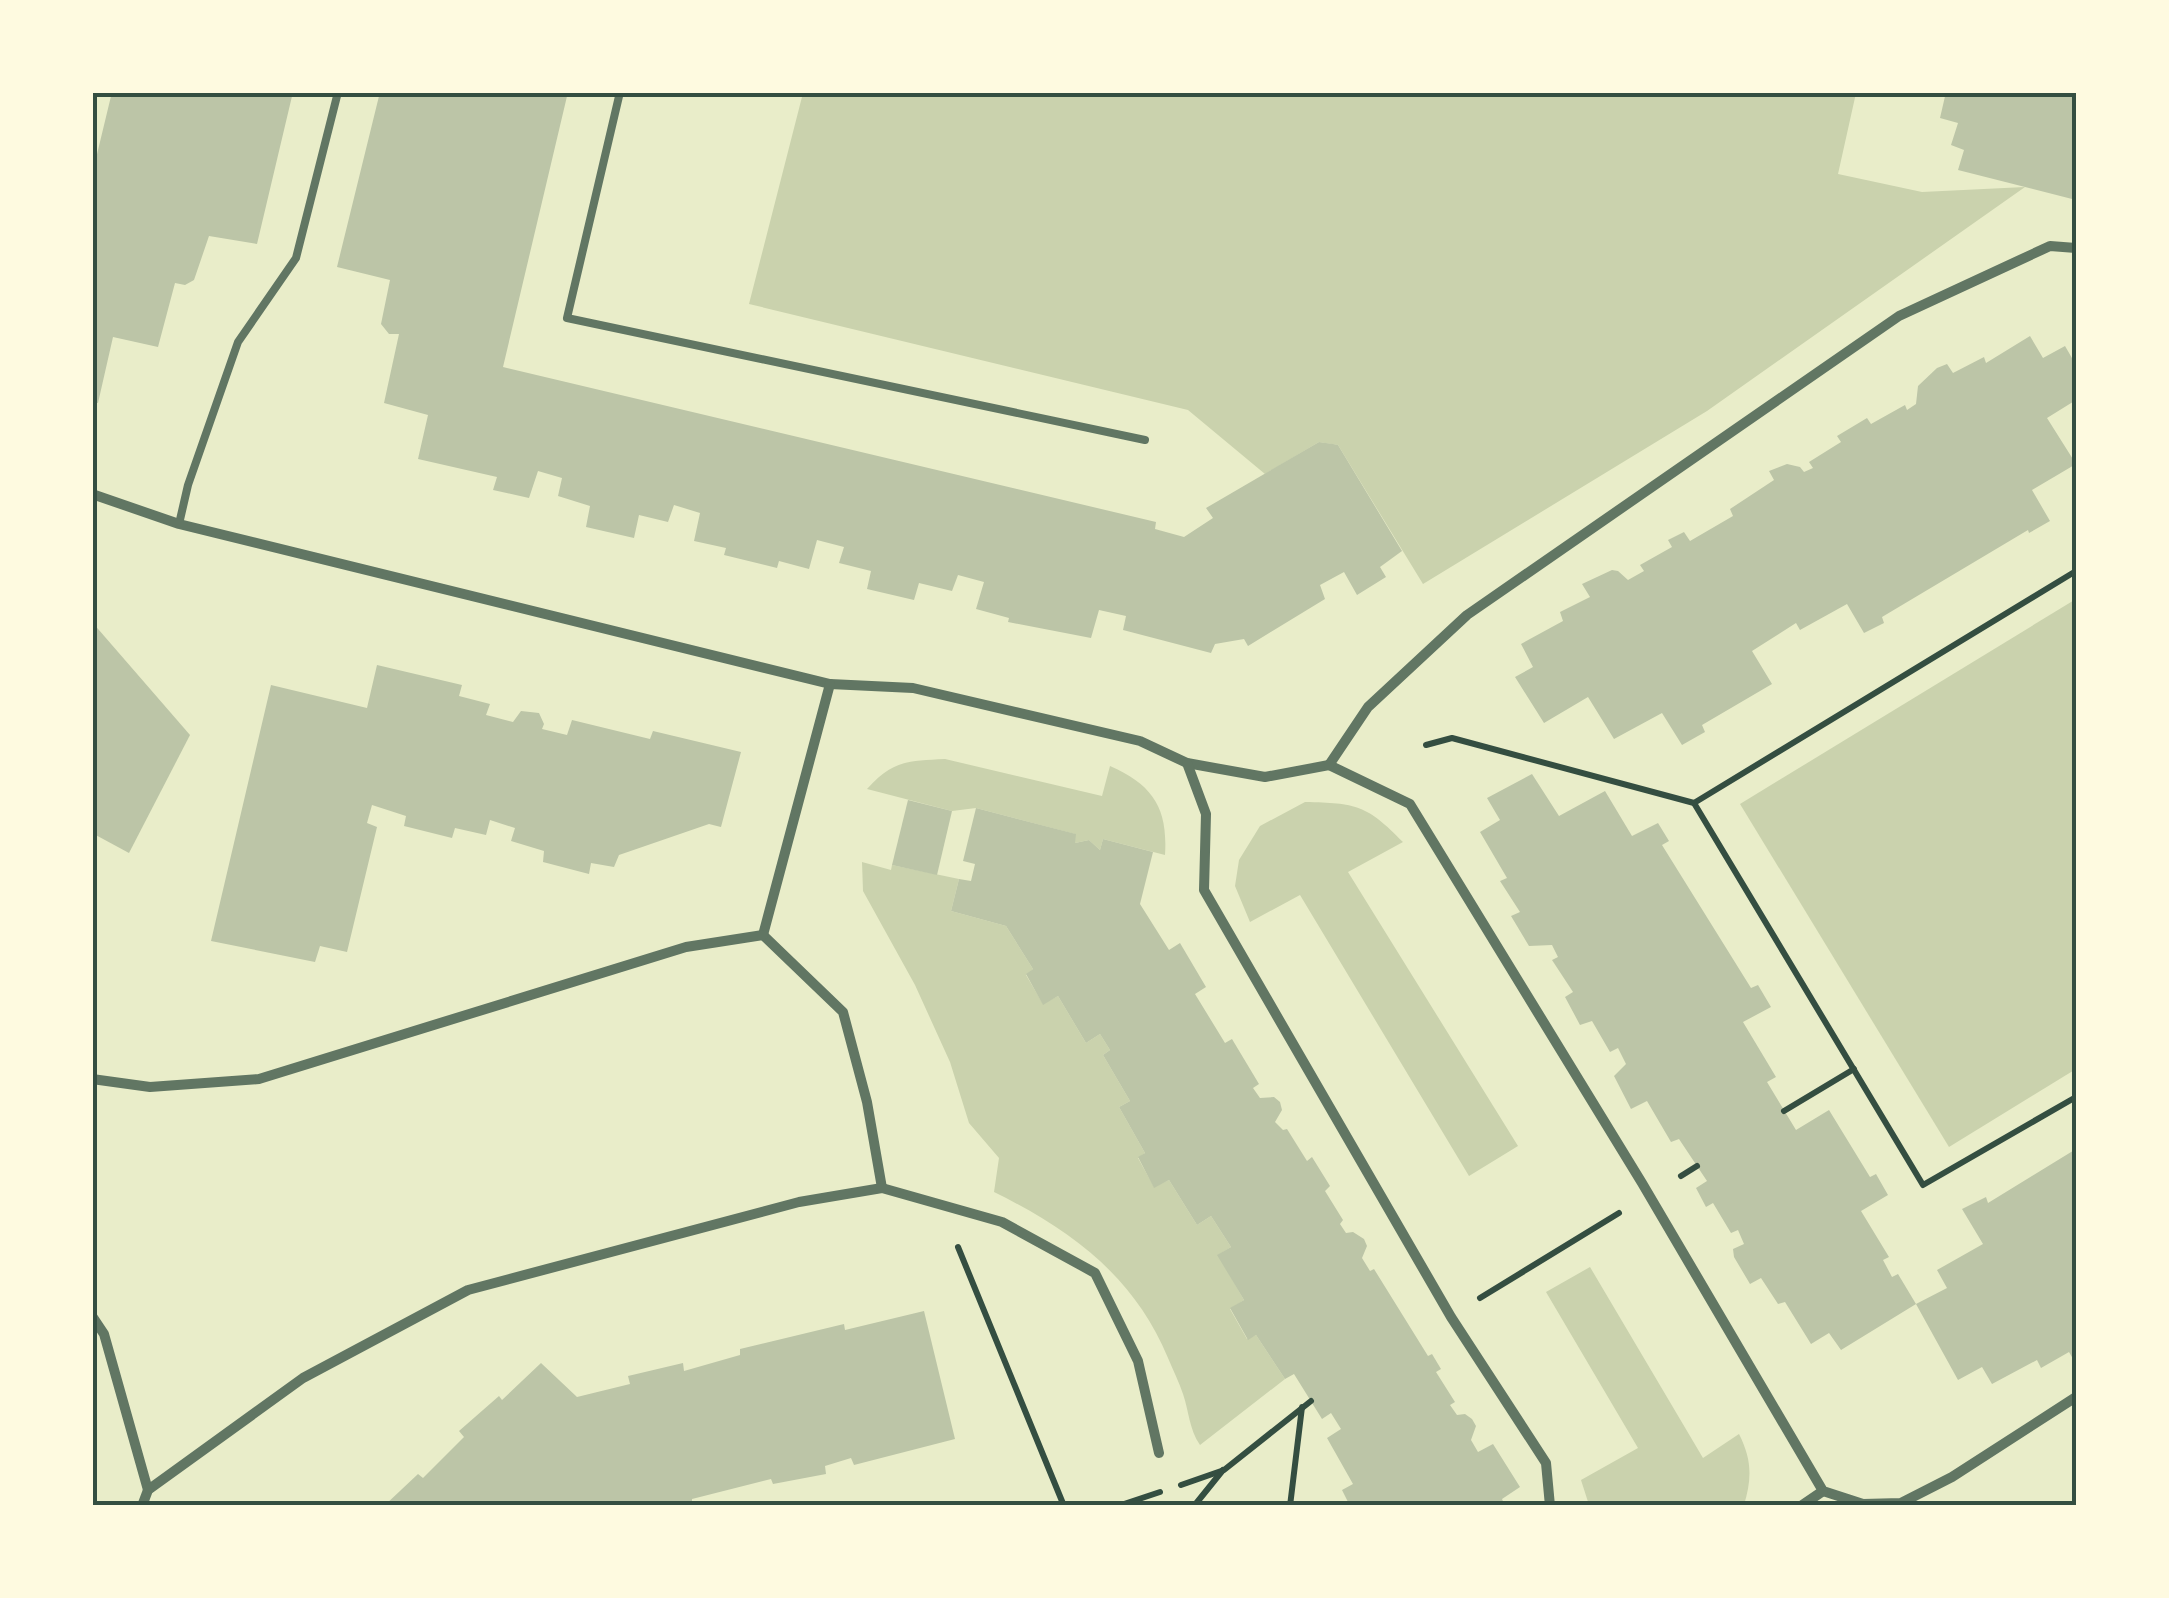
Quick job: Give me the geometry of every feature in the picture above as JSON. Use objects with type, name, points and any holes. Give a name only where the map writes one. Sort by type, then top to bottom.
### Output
[{"type":"street","points":[[1329,765],[1368,707],[1467,614],[1899,316],[2050,246],[2076,248]]},
{"type":"street","points":[[92,494],[179,524],[830,684],[912,688],[1140,742],[1186,763],[1265,777],[1329,765],[1410,804],[1823,1491],[1863,1504],[1900,1503],[1952,1477],[2076,1396]]},
{"type":"street","points":[[763,935],[830,684]]},
{"type":"street","points":[[1186,763],[1206,814],[1204,890],[1451,1317],[1546,1463],[1550,1506]]},
{"type":"street","points":[[92,1079],[150,1087],[259,1080],[686,947],[763,935]]},
{"type":"street","points":[[763,935],[842,1012],[867,1102],[882,1188]]},
{"type":"street","points":[[142,1506],[148,1490],[303,1378],[468,1290],[798,1202],[882,1188],[1002,1222],[1094,1273],[1138,1361],[1159,1453]]},
{"type":"street","points":[[92,1316],[104,1334],[148,1490]]},
{"type":"street","points":[[1802,1506],[1823,1491]]},
{"type":"lane","points":[[179,524],[188,484],[238,342],[296,258],[338,92]]},
{"type":"lane","points":[[620,92],[567,318],[1145,440]]},
{"type":"path","points":[[1694,803],[2076,571]]},
{"type":"path","points":[[1426,744],[1452,738],[1694,803],[1923,1184],[2076,1097]]},
{"type":"path","points":[[1784,1111],[1854,1069]]},
{"type":"path","points":[[1451,1317],[1697,1166]]},
{"type":"path","points":[[940,1204],[1064,1506]]},
{"type":"path","points":[[1194,1506],[1224,1470],[1311,1401]]},
{"type":"path","points":[[1290,1506],[1302,1406]]},
{"type":"path","points":[[1118,1506],[1224,1470]]},
{"type":"green space","points":[[803,93],[1856,93],[1838,174],[1922,192],[2025,187],[1707,411],[1423,584],[1338,445],[1319,442],[1265,474],[1188,410],[749,304]]},
{"type":"green space","points":[[2076,599],[2076,1069],[1949,1147],[1740,804]]},
{"type":"green space","points":[[945,759],[1102,796],[1110,766],[1137,781],[1155,800],[1164,824],[1165,855],[1103,839],[1100,850],[1089,840],[1075,843],[1075,834],[976,808],[952,811],[867,789],[893,767]]},
{"type":"green space","points":[[1305,802],[1360,808],[1403,842],[1348,872],[1518,1146],[1469,1176],[1300,895],[1250,922],[1235,886],[1239,860],[1260,826]]},
{"type":"green space","points":[[862,862],[959,879],[951,911],[1006,926],[1033,969],[1026,975],[1043,1004],[1058,996],[1086,1043],[1100,1034],[1110,1050],[1103,1055],[1130,1101],[1119,1107],[1145,1153],[1138,1158],[1154,1187],[1169,1180],[1197,1225],[1211,1216],[1231,1247],[1218,1255],[1244,1300],[1230,1309],[1247,1339],[1256,1335],[1285,1379],[1200,1445],[1180,1385],[1154,1329],[1118,1279],[1049,1222],[994,1192],[999,1158],[969,1123],[950,1062],[915,985],[863,891]]},
{"type":"green space","points":[[1590,1267],[1703,1458],[1739,1434],[1749,1469],[1744,1505],[1589,1505],[1581,1480],[1638,1448],[1546,1292]]},
{"type":"building","points":[[112,92],[293,92],[257,244],[209,236],[194,280],[185,285],[175,283],[158,347],[113,337],[98,403],[92,402],[92,175]]},
{"type":"building","points":[[380,92],[568,92],[503,367],[1156,522],[1155,529],[1184,537],[1213,518],[1206,508],[1319,442],[1338,445],[1402,551],[1380,567],[1386,577],[1357,595],[1344,572],[1320,585],[1325,599],[1248,646],[1244,639],[1215,644],[1211,653],[1123,630],[1126,616],[1099,610],[1091,638],[1008,622],[1009,618],[976,609],[984,582],[958,575],[952,591],[919,583],[914,600],[867,589],[871,571],[839,563],[844,547],[817,540],[809,569],[779,561],[777,568],[724,555],[726,548],[694,541],[700,513],[674,505],[668,522],[639,515],[634,538],[586,527],[590,506],[558,496],[562,478],[538,471],[529,498],[493,490],[497,477],[418,459],[428,415],[384,403],[399,334],[389,334],[381,324],[390,280],[337,267]]},
{"type":"building","points":[[1946,92],[2076,92],[2076,200],[1958,170],[1964,150],[1951,145],[1958,123],[1940,118]]},
{"type":"building","points":[[2030,336],[2043,358],[2065,346],[2076,365],[2076,400],[2047,418],[2076,464],[2032,490],[2050,521],[2029,533],[2028,530],[1882,617],[1884,623],[1864,633],[1847,604],[1800,630],[1796,623],[1752,651],[1772,684],[1702,725],[1705,732],[1682,745],[1662,713],[1614,739],[1588,697],[1544,723],[1515,677],[1533,667],[1521,644],[1563,621],[1560,612],[1590,597],[1582,584],[1612,570],[1628,580],[1644,571],[1640,565],[1672,547],[1668,540],[1684,532],[1690,541],[1733,516],[1730,509],[1774,480],[1769,471],[1787,464],[1804,472],[1813,468],[1809,462],[1841,442],[1837,436],[1867,418],[1871,424],[1905,405],[1907,410],[1916,404],[1918,386],[1937,368],[1947,364],[1953,373],[1984,357],[1986,363]]},
{"type":"building","points":[[92,622],[190,735],[129,853],[92,833]]},
{"type":"building","points":[[377,665],[462,685],[459,696],[490,704],[486,715],[513,722],[521,711],[539,713],[542,729],[567,735],[572,720],[650,739],[653,731],[741,752],[721,827],[709,824],[619,855],[614,867],[591,863],[589,874],[543,862],[544,851],[511,841],[515,828],[490,820],[486,835],[455,828],[452,838],[404,826],[406,816],[372,805],[367,823],[377,827],[347,952],[320,946],[315,962],[211,941],[271,685],[367,708]]},
{"type":"building","points":[[1532,774],[1559,816],[1605,791],[1632,836],[1658,823],[1669,841],[1662,845],[1751,988],[1758,985],[1771,1007],[1743,1022],[1776,1077],[1767,1082],[1796,1130],[1829,1110],[1870,1177],[1876,1174],[1888,1195],[1861,1211],[1889,1257],[1883,1260],[1892,1277],[1898,1274],[1916,1304],[1841,1350],[1829,1333],[1811,1344],[1785,1302],[1778,1304],[1761,1278],[1750,1284],[1734,1257],[1733,1249],[1744,1244],[1738,1230],[1731,1233],[1713,1203],[1706,1207],[1696,1188],[1707,1181],[1679,1139],[1671,1142],[1647,1101],[1631,1109],[1614,1076],[1626,1064],[1618,1048],[1610,1052],[1592,1021],[1580,1025],[1565,997],[1573,992],[1552,960],[1558,957],[1552,945],[1529,946],[1511,916],[1520,912],[1500,881],[1507,878],[1480,832],[1500,820],[1487,798]]},
{"type":"building","points":[[908,800],[952,811],[937,875],[892,865]]},
{"type":"building","points":[[976,808],[1076,834],[1075,843],[1089,840],[1100,850],[1103,839],[1153,852],[1140,904],[1169,950],[1180,943],[1206,987],[1195,994],[1225,1043],[1232,1039],[1259,1084],[1253,1088],[1260,1098],[1274,1097],[1280,1102],[1282,1110],[1275,1122],[1287,1129],[1307,1161],[1312,1157],[1330,1186],[1325,1191],[1343,1220],[1340,1224],[1346,1233],[1353,1232],[1364,1239],[1367,1246],[1362,1258],[1370,1271],[1374,1269],[1428,1356],[1432,1354],[1441,1369],[1436,1372],[1455,1402],[1450,1405],[1457,1415],[1465,1414],[1472,1419],[1476,1426],[1471,1440],[1478,1452],[1493,1444],[1520,1487],[1502,1499],[1505,1506],[1350,1506],[1342,1490],[1353,1484],[1327,1438],[1341,1429],[1331,1413],[1322,1419],[1294,1374],[1285,1379],[1256,1335],[1248,1340],[1230,1308],[1244,1300],[1217,1255],[1231,1247],[1211,1216],[1197,1225],[1169,1180],[1154,1188],[1138,1157],[1145,1153],[1119,1107],[1130,1101],[1103,1055],[1110,1050],[1100,1034],[1086,1043],[1058,996],[1043,1005],[1026,974],[1033,969],[1006,926],[951,911],[959,879],[971,881],[975,864],[963,861]]},
{"type":"building","points":[[2076,1149],[2076,1364],[2069,1352],[2041,1368],[2037,1360],[1992,1384],[1982,1367],[1958,1380],[1916,1304],[1947,1288],[1937,1270],[1983,1244],[1962,1209],[1986,1197],[1988,1203]]},
{"type":"building","points":[[924,1311],[955,1439],[854,1465],[851,1458],[825,1466],[826,1474],[773,1484],[771,1479],[692,1499],[692,1506],[384,1506],[418,1474],[423,1478],[464,1437],[459,1431],[499,1396],[502,1400],[541,1363],[577,1397],[630,1384],[628,1376],[683,1363],[684,1371],[740,1355],[740,1349],[844,1324],[845,1330]]}]
